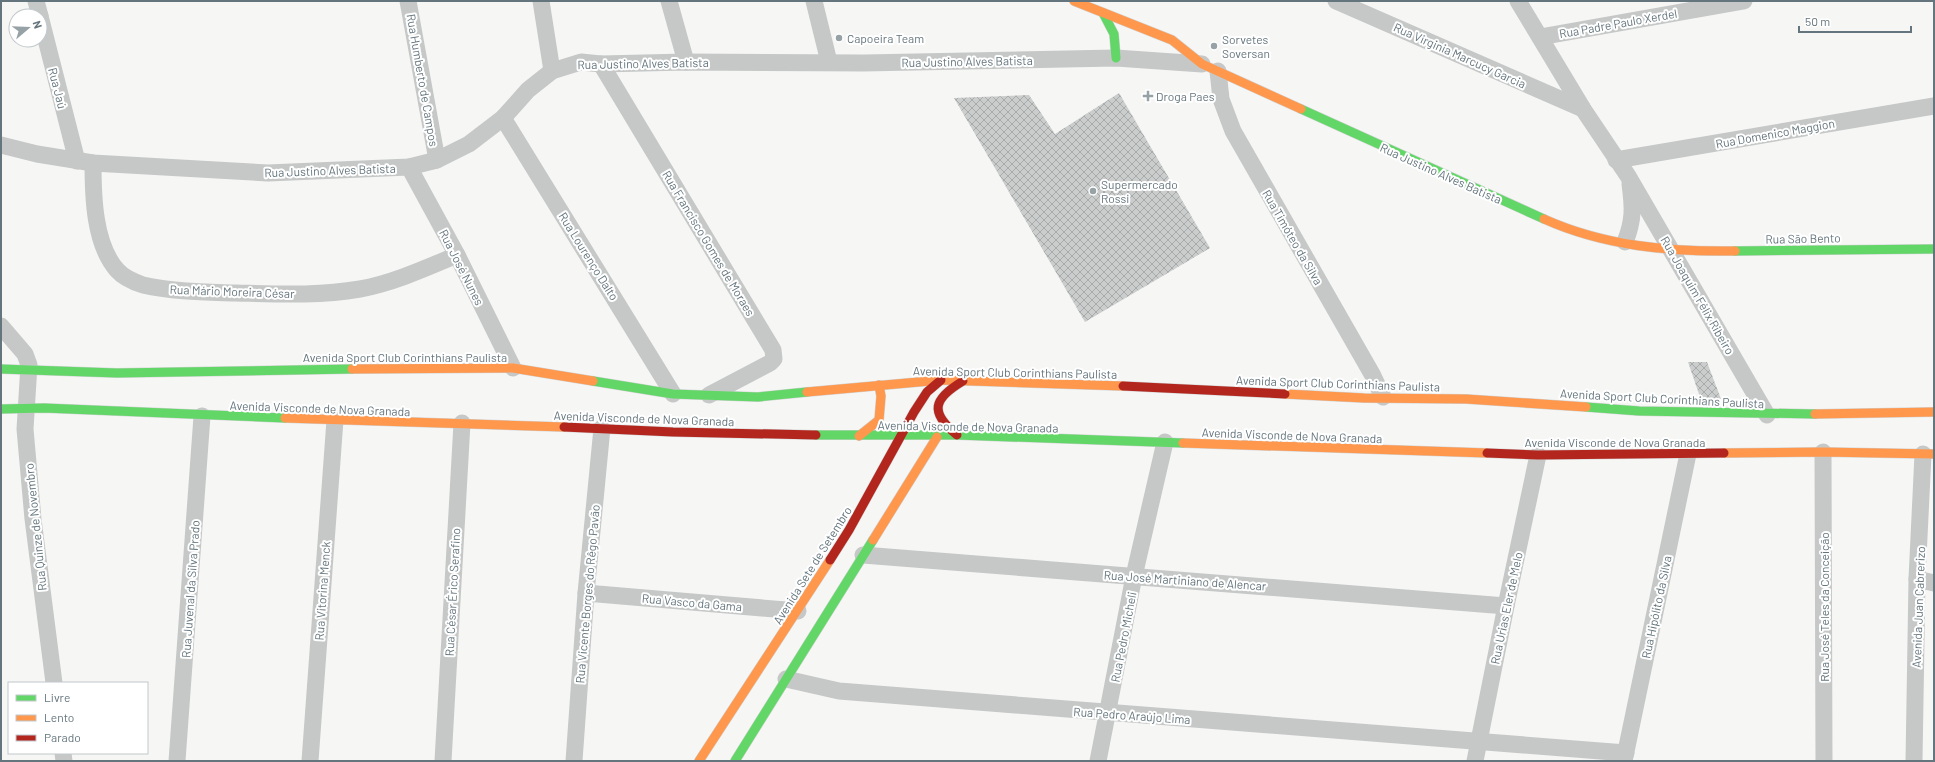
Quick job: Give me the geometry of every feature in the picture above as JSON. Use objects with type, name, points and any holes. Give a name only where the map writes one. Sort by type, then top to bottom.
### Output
[{"type":"main road","name":"Rua Justino Alves Batista","points":[[1074,1],[1172,40],[1202,64],[1549,221],[1596,237],[1672,251]]},
{"type":"main road","points":[[1103,13],[1113,27],[1117,45],[1116,58]]},
{"type":"main road","name":"Rua São Bento","points":[[1672,251],[1934,249]]},
{"type":"main road","name":"Avenida Sport Club Corinthians Paulista","points":[[1,369],[117,373],[455,367],[514,368],[673,394],[773,396],[940,380],[1383,397],[1466,398],[1639,411],[1767,415],[1934,412]]},
{"type":"main road","name":"Avenida Sete de Setembro","points":[[699,761],[798,611],[849,530],[924,396],[940,380]]},
{"type":"main road","points":[[957,436],[949,430],[940,418],[938,402],[941,396],[948,389],[963,381]]},
{"type":"main road","points":[[859,436],[880,418],[881,396],[879,385]]},
{"type":"main road","name":"Avenida Visconde de Nova Granada","points":[[1,409],[462,423],[673,432],[859,436],[957,436],[1538,455],[1823,452],[1928,454]]},
{"type":"main road","points":[[734,761],[937,437]]},
{"type":"street","name":"Rua Humberto de Campos","points":[[408,1],[437,160]]},
{"type":"street","points":[[540,1],[552,71]]},
{"type":"street","points":[[669,1],[686,62]]},
{"type":"street","points":[[814,1],[829,62]]},
{"type":"street","name":"Rua Virginia Marcucy Garcia","points":[[1336,1],[1583,109]]},
{"type":"street","name":"Rua Joaquim Félix Ribeiro","points":[[1518,1],[1583,109],[1628,176],[1767,415]]},
{"type":"street","name":"Rua Padre Paulo Xerdel","points":[[1540,37],[1744,1]]},
{"type":"street","name":"Rua Jaú","points":[[48,42],[85,162]]},
{"type":"street","name":"Rua Justino Alves Batista","points":[[1,145],[37,154],[85,162],[268,173],[409,167],[437,160],[469,144],[503,118],[528,90],[552,71],[581,62],[601,64],[686,62],[873,63],[1116,58],[1202,64]]},
{"type":"street","name":"Rua Francisco Gomes de Moraes","points":[[601,64],[773,350],[774,359],[770,363],[709,395]]},
{"type":"street","name":"Rua Timóteo da Silva","points":[[1218,71],[1220,99],[1233,131],[1372,374],[1383,397]]},
{"type":"street","name":"Rua Domenico Maggion","points":[[1616,160],[1934,106]]},
{"type":"street","name":"Rua Lourenço Dalto","points":[[503,118],[673,394]]},
{"type":"street","name":"Rua Mário Moreira César","points":[[85,162],[105,249],[118,271],[129,279],[143,284],[198,292],[328,293],[380,284],[457,255]]},
{"type":"street","name":"Rua José Nunes","points":[[409,167],[457,255],[514,368]]},
{"type":"street","name":"Rua Joaquim Félix Ribeiro","points":[[1626,242],[1632,225],[1633,205],[1628,176]]},
{"type":"street","points":[[1,326],[25,354],[30,370]]},
{"type":"street","name":"Rua Quinze de Novembro","points":[[30,370],[25,409],[25,429],[33,518],[54,682]]},
{"type":"street","name":"Rua Juvenal da Silva Prado","points":[[177,761],[202,416]]},
{"type":"street","name":"Rua Vitorina Menck","points":[[310,761],[335,420]]},
{"type":"street","name":"Rua César Érico Serafino","points":[[443,761],[462,423]]},
{"type":"street","name":"Rua Vicente Borges do Rêgo Pavão","points":[[574,761],[586,593],[602,428]]},
{"type":"street","name":"Rua Pedro Micheli","points":[[1098,761],[1134,576],[1165,442]]},
{"type":"street","name":"Rua José Teles da Conceição","points":[[1823,452],[1824,761]]},
{"type":"street","name":"Rua Hipólito da Silva","points":[[1625,757],[1688,454]]},
{"type":"street","name":"Avenida Juan Cabrerizo","points":[[1914,761],[1917,579],[1928,454]]},
{"type":"street","name":"Rua Urias Eler de Melo","points":[[1475,761],[1538,455]]},
{"type":"street","name":"Rua José Martiniano de Alencar","points":[[863,555],[1506,606]]},
{"type":"street","points":[[1917,579],[1934,583]]},
{"type":"street","name":"Rua Vasco da Gama","points":[[586,593],[798,611]]},
{"type":"street","name":"Rua Pedro Araújo Lima","points":[[786,679],[839,691],[1479,741],[1625,757]]},
{"type":"building","name":"Supermercado Rossi","points":[[1119,93],[1210,248],[1085,322],[954,98],[1029,95],[1055,134]]},
{"type":"building","points":[[1688,362],[1707,362],[1721,399],[1701,400]]},
{"type":"traffic: fast","points":[[1103,13],[1114,34],[1116,58]]},
{"type":"traffic: fast","points":[[1301,109],[1544,219]]},
{"type":"traffic: fast","points":[[1735,251],[1934,249]]},
{"type":"traffic: fast","points":[[1,369],[117,373],[352,369]]},
{"type":"traffic: fast","points":[[593,381],[673,394],[758,397],[807,392]]},
{"type":"traffic: fast","points":[[1586,407],[1639,411],[1815,414]]},
{"type":"traffic: fast","points":[[1,409],[44,408],[285,418]]},
{"type":"traffic: fast","points":[[816,435],[957,435],[1183,443]]},
{"type":"traffic: fast","points":[[735,761],[873,540]]},
{"type":"traffic: slow","points":[[1074,1],[1172,40],[1202,64],[1301,109]]},
{"type":"traffic: slow","points":[[1544,219],[1590,236],[1638,246],[1686,250],[1735,251]]},
{"type":"traffic: slow","points":[[352,369],[513,368],[593,381]]},
{"type":"traffic: slow","points":[[807,392],[941,380],[1123,386]]},
{"type":"traffic: slow","points":[[859,436],[879,420],[881,396],[879,385]]},
{"type":"traffic: slow","points":[[1285,394],[1364,398],[1466,399],[1586,407]]},
{"type":"traffic: slow","points":[[1815,414],[1934,412]]},
{"type":"traffic: slow","points":[[285,418],[564,427]]},
{"type":"traffic: slow","points":[[873,540],[937,437]]},
{"type":"traffic: slow","points":[[1183,443],[1487,453]]},
{"type":"traffic: slow","points":[[1724,453],[1823,452],[1934,454]]},
{"type":"traffic: slow","points":[[699,761],[830,560]]},
{"type":"traffic: jam","points":[[830,560],[849,530],[914,412],[927,392],[941,380]]},
{"type":"traffic: jam","points":[[957,435],[942,419],[938,406],[945,394],[963,381]]},
{"type":"traffic: jam","points":[[1123,386],[1285,394]]},
{"type":"traffic: jam","points":[[564,427],[673,432],[816,435]]},
{"type":"traffic: jam","points":[[1487,453],[1538,455],[1724,453]]},
{"type":"place","name":"Capoeira Team","points":[[839,38]]},
{"type":"place","name":"Sorvetes Soversan","points":[[1214,46]]},
{"type":"place","name":"Droga Paes","points":[[1148,96]]},
{"type":"place","name":"Supermercado Rossi","points":[[1093,191]]}]
